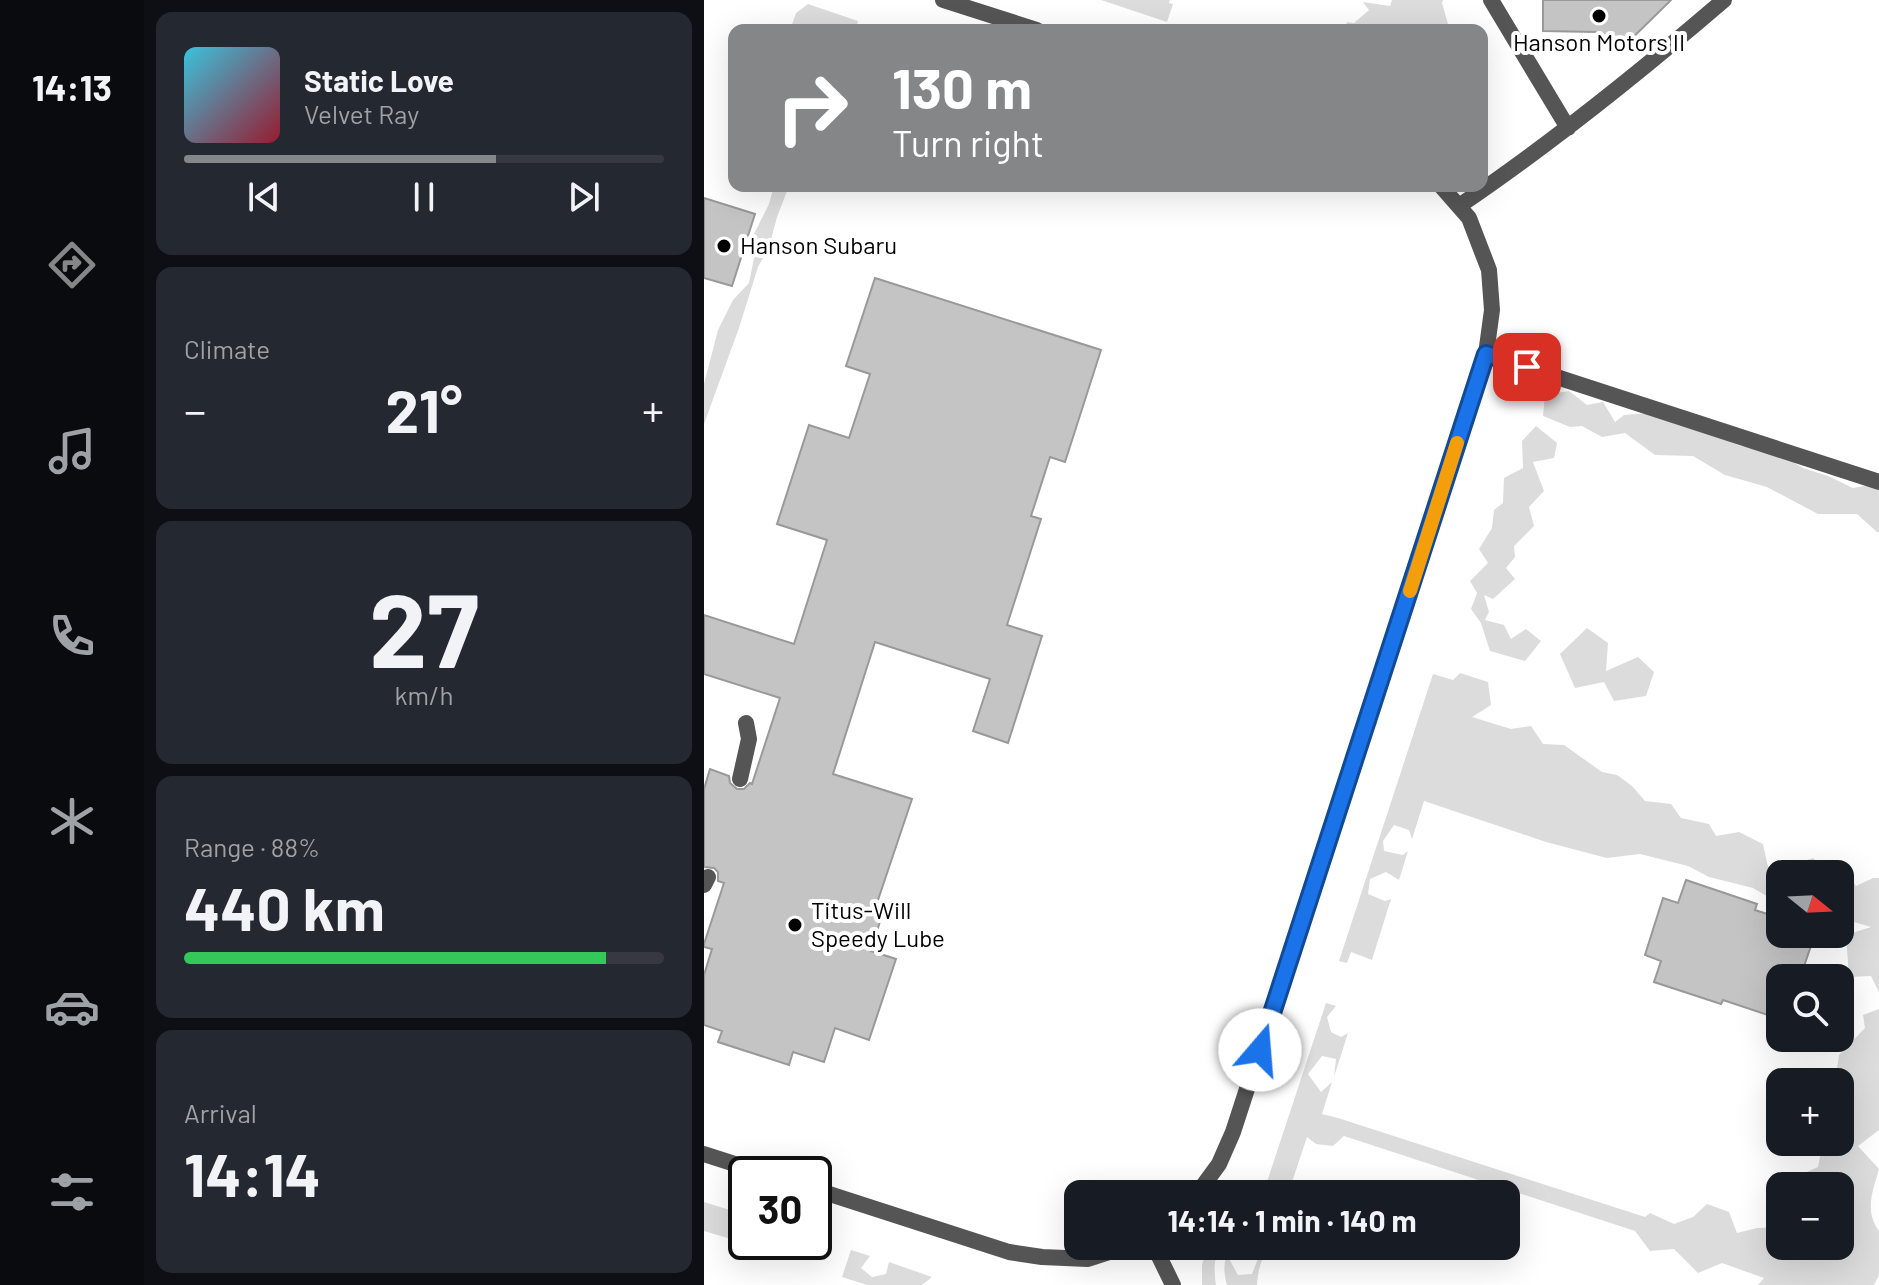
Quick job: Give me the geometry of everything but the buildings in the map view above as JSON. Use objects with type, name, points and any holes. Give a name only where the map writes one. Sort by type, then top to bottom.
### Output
[{"type":"street","points":[[943,0],[1018,24]]},
{"type":"street","points":[[1491,0],[1568,128]]},
{"type":"street","points":[[1488,185],[1628,82],[1724,0]]},
{"type":"street","points":[[1207,1180],[1219,1164],[1233,1132],[1486,354],[1492,310],[1489,270],[1469,218],[1446,192]]},
{"type":"street","points":[[1459,206],[1479,192]]},
{"type":"street","points":[[1486,354],[1879,482]]},
{"type":"street","points":[[740,779],[749,739],[746,723]]},
{"type":"street","points":[[704,1154],[728,1162]]},
{"type":"street","points":[[832,1195],[1009,1252],[1064,1258]]},
{"type":"street","points":[[1161,1260],[1173,1285]]},
{"type":"shaded area","points":[[1101,0],[1170,0],[1169,3],[1173,4],[1167,22]]},
{"type":"shaded area","points":[[1392,0],[1443,0],[1448,24],[1346,24],[1354,23],[1369,10],[1363,2],[1390,6]]},
{"type":"shaded area","points":[[808,4],[858,21],[857,24],[792,24],[796,13]]},
{"type":"shaded area","points":[[772,192],[787,192],[704,424],[704,384],[718,330],[733,300],[749,283],[754,258],[750,242]]},
{"type":"shaded area","points":[[1569,391],[1587,405],[1603,402],[1615,422],[1624,415],[1652,413],[1741,446],[1775,451],[1803,468],[1853,488],[1870,485],[1879,489],[1879,532],[1857,514],[1818,514],[1767,487],[1725,475],[1693,456],[1655,455],[1625,433],[1602,437],[1582,426],[1570,427],[1543,416],[1545,395]]},
{"type":"shaded area","points":[[1536,426],[1557,443],[1554,458],[1533,462],[1544,491],[1529,507],[1534,526],[1514,546],[1515,557],[1506,568],[1515,579],[1493,599],[1484,595],[1489,612],[1485,620],[1504,625],[1511,639],[1526,629],[1541,641],[1525,661],[1490,651],[1481,623],[1471,609],[1477,593],[1470,581],[1488,563],[1479,549],[1492,528],[1494,510],[1503,503],[1504,478],[1523,468],[1522,441]]},
{"type":"shaded area","points":[[1587,628],[1608,643],[1606,671],[1638,657],[1654,672],[1646,696],[1614,701],[1604,682],[1575,688],[1560,654]]},
{"type":"shaded area","points":[[1460,673],[1488,682],[1491,705],[1472,717],[1511,729],[1531,726],[1543,744],[1564,745],[1602,772],[1617,775],[1645,801],[1671,804],[1681,818],[1709,824],[1716,836],[1739,832],[1763,844],[1766,860],[1766,896],[1753,888],[1709,877],[1688,866],[1640,854],[1607,858],[1546,842],[1424,801],[1412,839],[1409,830],[1394,825],[1383,841],[1384,851],[1403,855],[1408,851],[1399,880],[1386,872],[1370,879],[1368,894],[1385,901],[1391,899],[1372,960],[1351,952],[1347,963],[1339,961],[1433,674],[1453,680]]},
{"type":"shaded area","points":[[1879,878],[1879,992],[1871,976],[1854,977],[1854,964],[1848,964],[1847,948],[1854,948],[1854,932],[1871,927],[1854,922],[1854,883],[1856,886]]},
{"type":"shaded area","points":[[1326,1003],[1336,1006],[1327,1017],[1331,1032],[1341,1037],[1348,1033],[1334,1077],[1336,1059],[1322,1056],[1308,1074],[1321,1092],[1332,1082],[1322,1114],[1645,1217],[1650,1213],[1674,1224],[1693,1217],[1707,1204],[1729,1212],[1737,1233],[1766,1228],[1766,1260],[1854,1260],[1854,1172],[1807,1172],[1818,1167],[1820,1156],[1854,1156],[1854,1068],[1837,1068],[1839,1055],[1854,1052],[1854,1039],[1865,1028],[1863,1015],[1879,1009],[1879,1130],[1858,1146],[1879,1169],[1871,1200],[1872,1216],[1879,1231],[1879,1275],[1874,1285],[1758,1285],[1764,1278],[1722,1263],[1698,1273],[1674,1249],[1650,1251],[1635,1231],[1520,1193],[1520,1180],[1479,1180],[1344,1136],[1333,1146],[1316,1144],[1307,1137],[1293,1180],[1268,1180]]},
{"type":"shaded area","points":[[704,1202],[728,1209],[728,1238],[704,1231]]},
{"type":"shaded area","points":[[851,1250],[870,1256],[861,1268],[872,1277],[886,1274],[889,1262],[932,1277],[922,1285],[867,1285],[842,1277]]},
{"type":"shaded area","points":[[1203,1260],[1216,1260],[1216,1285],[1202,1285]]},
{"type":"shaded area","points":[[1225,1260],[1230,1260],[1238,1275],[1252,1274],[1257,1260],[1262,1260],[1257,1285],[1227,1285]]},
{"type":"slow traffic","points":[[1410,591],[1457,443]]},
{"type":"place","name":"Hanson Motors II","points":[[1599,16]]},
{"type":"place","name":"Hanson Subaru","points":[[724,246]]},
{"type":"place","name":"Titus-Will Speedy Lube","points":[[795,925]]},
{"type":"route","points":[[1260,1050],[1486,354],[1527,367]]}]
